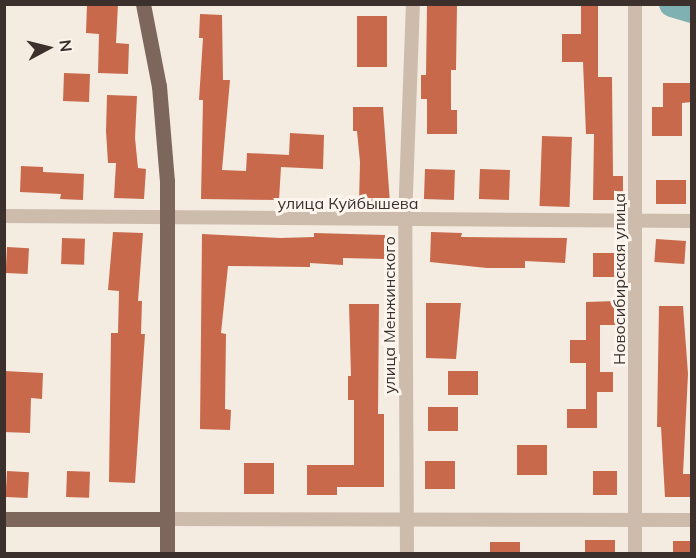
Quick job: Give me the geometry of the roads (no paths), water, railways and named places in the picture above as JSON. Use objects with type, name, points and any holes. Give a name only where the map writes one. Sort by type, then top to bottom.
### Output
[{"type":"main road","points":[[143,4],[159,86],[169,218],[167,554]]},
{"type":"main road","points":[[4,519],[167,519]]},
{"type":"street","name":"улица Менжинского","points":[[406,554],[405,220],[413,4]]},
{"type":"street","name":"Новосибирская улица","points":[[635,4],[635,554]]},
{"type":"street","name":"улица Куйбышева","points":[[4,216],[692,221]]},
{"type":"street","points":[[167,519],[406,522],[692,520]]},
{"type":"waterway","points":[[672,4],[692,10]]}]
